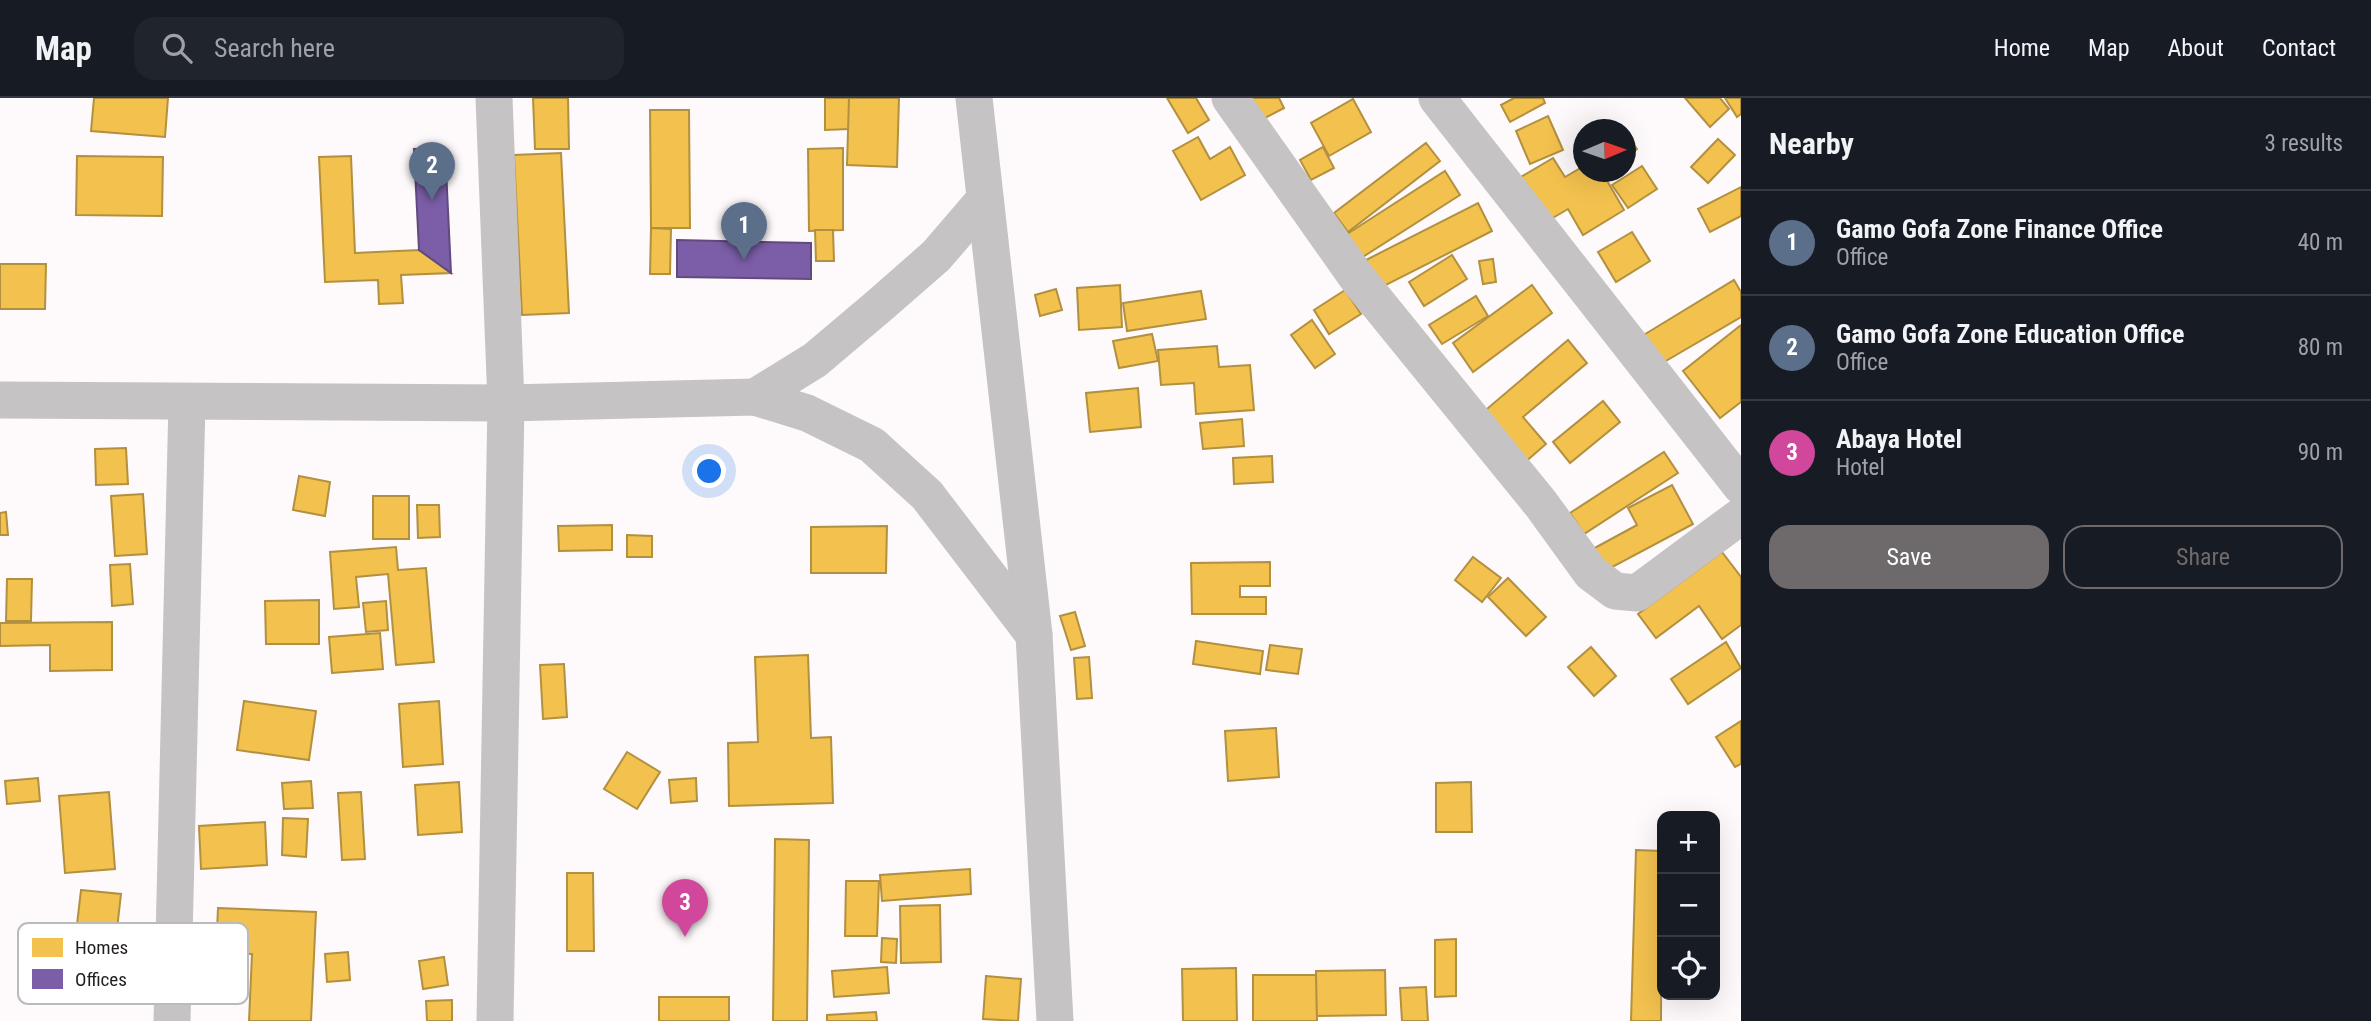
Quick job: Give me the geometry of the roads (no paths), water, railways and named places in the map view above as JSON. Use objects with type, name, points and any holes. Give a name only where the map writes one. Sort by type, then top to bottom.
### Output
[{"type":"street","points":[[494,98],[506,403],[495,1021]]},
{"type":"street","points":[[974,98],[1034,635],[1055,1021]]},
{"type":"street","points":[[1230,98],[1358,279],[1541,504],[1591,573],[1615,591],[1637,593],[1741,516]]},
{"type":"street","points":[[1437,98],[1741,486]]},
{"type":"street","points":[[755,397],[815,360],[880,305],[936,256],[985,199]]},
{"type":"street","points":[[0,400],[506,403],[755,397],[807,413],[872,445],[927,495],[1034,635]]},
{"type":"street","points":[[174,923],[187,402]]},
{"type":"place","name":"Gamo Gofa Zone Education Office","points":[[432,200]]},
{"type":"place","name":"Gamo Gofa Zone Finance Office","points":[[744,260]]},
{"type":"place","name":"Abaya Hotel","points":[[685,937]]}]
